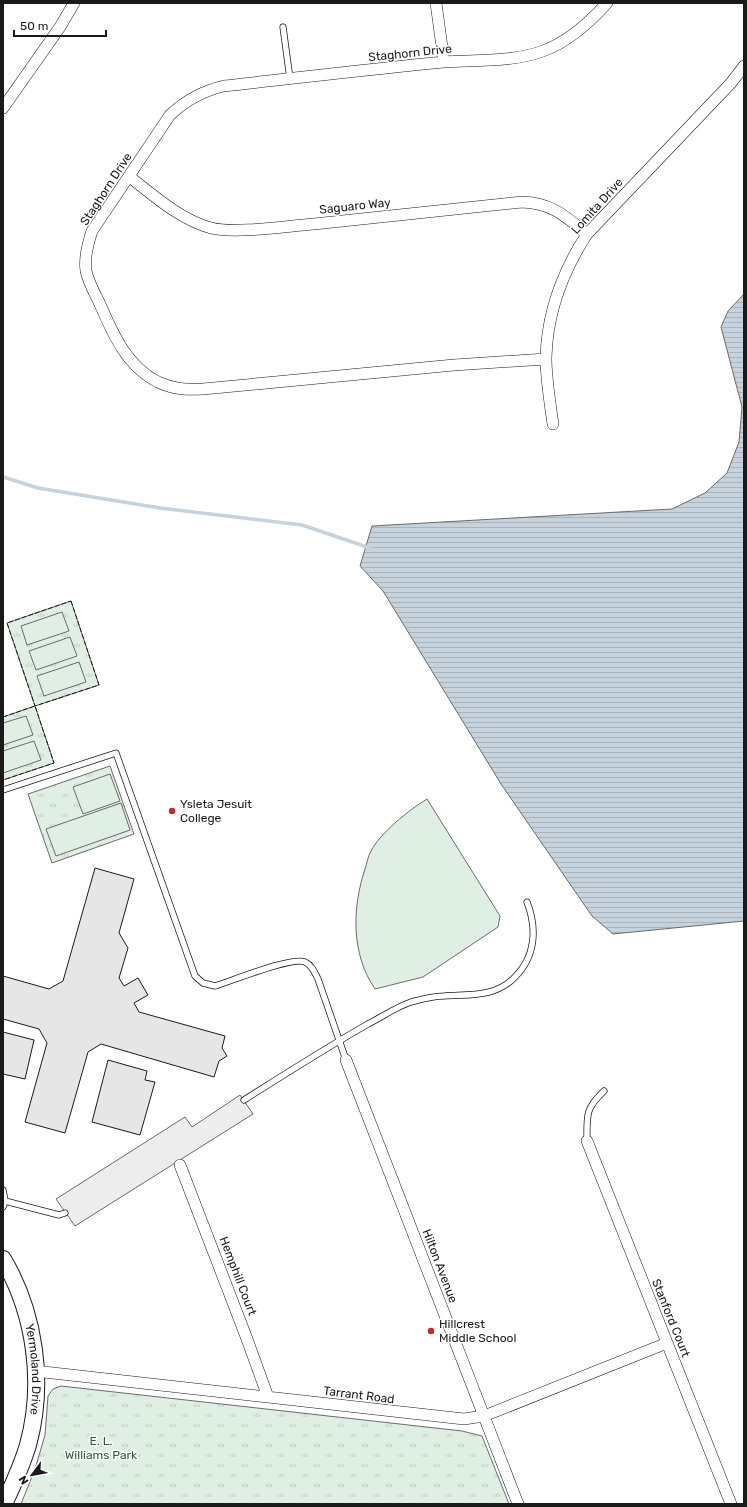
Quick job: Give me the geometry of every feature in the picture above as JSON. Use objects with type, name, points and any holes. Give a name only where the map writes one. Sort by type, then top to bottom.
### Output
[{"type":"street","points":[[3,108],[60,27],[74,3]]},
{"type":"street","points":[[436,3],[444,62]]},
{"type":"street","name":"Staghorn Drive","points":[[546,359],[454,365],[183,390],[156,381],[141,371],[120,347],[86,270],[88,245],[92,232],[170,115],[181,104],[197,94],[224,86],[444,62],[525,56],[559,44],[574,34],[607,3]]},
{"type":"street","name":"Lomita Drive","points":[[553,424],[546,359],[548,337],[558,294],[568,269],[587,234],[732,82],[744,66]]},
{"type":"street","name":"Saguaro Way","points":[[130,177],[177,212],[212,228],[231,229],[294,226],[522,202],[535,202],[560,212],[587,234]]},
{"type":"street","name":"Hilton Avenue","points":[[346,1060],[518,1504]]},
{"type":"street","name":"Stanford Court","points":[[587,1141],[731,1504]]},
{"type":"street","name":"Hemphill Court","points":[[180,1165],[245,1332],[268,1397]]},
{"type":"street","name":"Yermoland Drive","points":[[3,1258],[14,1277],[30,1324],[34,1349],[35,1371],[35,1400],[28,1444],[4,1504]]},
{"type":"street","name":"Tarrant Road","points":[[35,1371],[464,1419],[484,1416],[667,1343]]},
{"type":"lane","points":[[283,27],[290,79]]},
{"type":"lane","points":[[3,790],[116,753],[195,976],[203,983],[215,986],[290,961],[306,962],[312,968],[318,979],[346,1060]]},
{"type":"lane","points":[[244,1100],[340,1040],[412,1002],[442,996],[489,993],[506,985],[520,971],[530,956],[534,927],[526,902]]},
{"type":"lane","points":[[587,1141],[587,1115],[592,1102],[604,1091]]},
{"type":"lane","points":[[3,1190],[5,1201],[3,1207]]},
{"type":"lane","points":[[5,1201],[59,1215],[66,1212]]},
{"type":"green space","points":[[71,601],[99,685],[35,706],[7,623]]},
{"type":"green space","points":[[62,612],[69,631],[27,645],[21,626]]},
{"type":"green space","points":[[70,637],[77,656],[36,670],[29,651]]},
{"type":"green space","points":[[79,662],[86,682],[44,696],[37,676]]},
{"type":"green space","points":[[35,706],[54,763],[3,780],[3,717]]},
{"type":"green space","points":[[26,716],[33,735],[3,745],[3,723]]},
{"type":"green space","points":[[34,741],[41,760],[3,773],[3,751]]},
{"type":"green space","points":[[110,766],[134,834],[52,863],[28,794]]},
{"type":"green space","points":[[110,774],[120,801],[83,814],[73,787]]},
{"type":"green space","points":[[427,799],[500,916],[498,927],[423,977],[375,989],[361,961],[358,946],[356,915],[361,884],[369,855],[375,844],[396,822]]},
{"type":"green space","points":[[121,803],[130,830],[56,856],[46,829]]},
{"type":"green space","name":"E. L. Williams Park","points":[[61,1386],[462,1431],[482,1436],[509,1504],[21,1504],[35,1469],[45,1435],[48,1396],[53,1389]]},
{"type":"shaded area","points":[[744,294],[744,921],[613,934],[592,916],[501,784],[383,591],[360,566],[372,526],[672,509],[705,493],[727,473],[739,442],[742,407],[721,327],[728,311]]},
{"type":"shaded area","points":[[240,1095],[253,1114],[75,1226],[56,1199],[185,1117],[192,1127]]},
{"type":"building","points":[[95,868],[134,879],[119,933],[128,948],[119,978],[124,986],[138,978],[148,995],[134,1003],[139,1012],[225,1036],[222,1048],[227,1056],[219,1061],[214,1077],[101,1044],[88,1052],[65,1133],[25,1122],[47,1043],[39,1029],[3,1019],[3,976],[49,989],[63,981]]},
{"type":"building","points":[[3,1032],[34,1040],[25,1079],[3,1074]]},
{"type":"building","points":[[108,1060],[147,1071],[145,1080],[155,1082],[140,1135],[92,1122]]},
{"type":"waterway","points":[[3,477],[38,488],[160,508],[302,525],[370,548]]},
{"type":"fence","points":[[71,601],[99,685],[35,706],[7,623],[71,601]]},
{"type":"fence","points":[[3,717],[35,706],[54,763],[3,780]]},
{"type":"place","name":"Ysleta Jesuit College","points":[[172,811]]},
{"type":"place","name":"Hillcrest Middle School","points":[[431,1331]]}]
